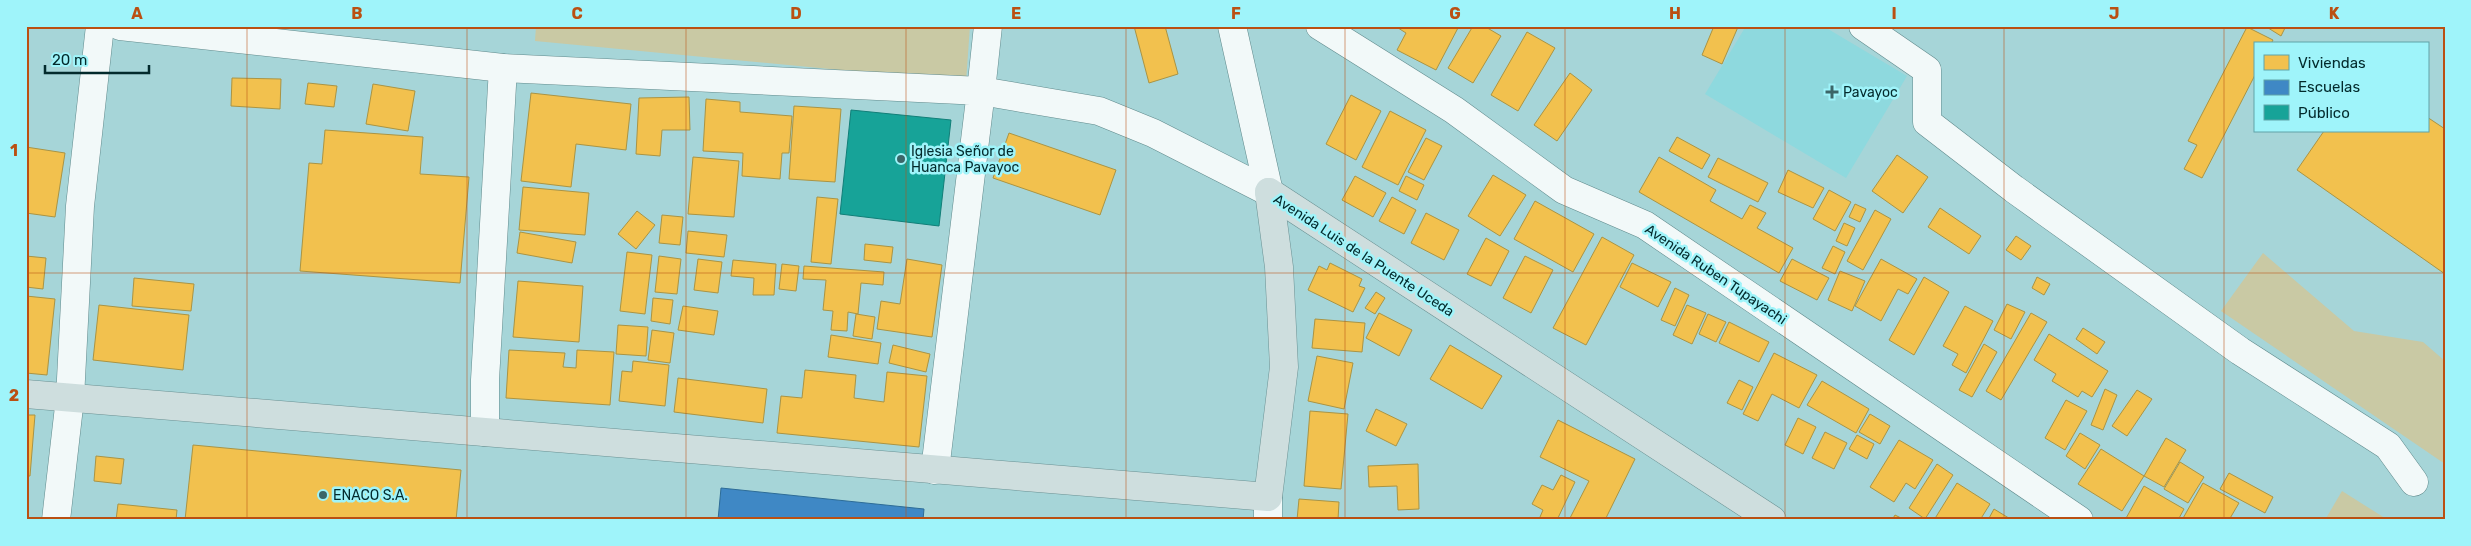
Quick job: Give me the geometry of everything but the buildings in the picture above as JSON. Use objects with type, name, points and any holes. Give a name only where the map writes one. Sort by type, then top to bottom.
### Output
[{"type":"main road","points":[[26,394],[935,470],[1268,508],[1284,367],[1279,267],[1269,192]]},
{"type":"main road","name":"Avenida Luis de la Puente Uceda","points":[[1269,192],[1772,520]]},
{"type":"street","points":[[56,520],[70,398],[80,206],[100,26]]},
{"type":"street","name":"Avenida Luis de la Puente Uceda","points":[[120,26],[503,68],[981,91],[1099,111],[1153,133],[1269,192]]},
{"type":"street","points":[[935,470],[988,26]]},
{"type":"street","points":[[1232,26],[1269,192]]},
{"type":"street","name":"Avenida Ruben Tupayachi","points":[[1320,26],[1454,110],[1564,190],[1645,225],[2077,519]]},
{"type":"street","points":[[1863,26],[1927,70],[1927,122],[2022,194],[2240,351],[2388,446],[2414,482]]},
{"type":"street","points":[[485,432],[485,380],[503,68]]},
{"type":"shaded area","points":[[1746,26],[1823,26],[1907,76],[1846,178],[1705,94]]},
{"type":"green space","points":[[536,26],[970,26],[966,82],[535,41]]},
{"type":"green space","points":[[2263,253],[2354,331],[2423,342],[2445,361],[2445,464],[2221,311]]},
{"type":"green space","points":[[2342,491],[2388,520],[2325,520]]},
{"type":"place","name":"Pavayoc","points":[[1832,92]]},
{"type":"place","name":"Iglesia Señor de Huanca Pavayoc","points":[[901,159]]},
{"type":"place","name":"ENACO S.A.","points":[[323,495]]}]
